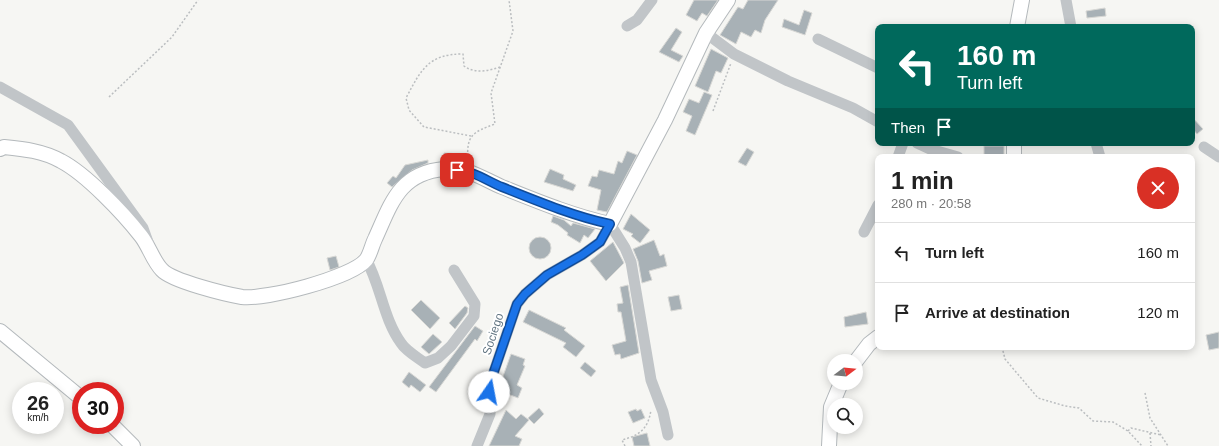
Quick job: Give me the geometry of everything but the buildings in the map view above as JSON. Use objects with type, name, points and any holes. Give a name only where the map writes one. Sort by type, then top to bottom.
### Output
[{"type":"main road","points":[[0,149],[4,147],[34,150],[61,161],[85,178],[142,237],[162,271],[176,279],[243,297],[274,293],[338,277],[366,259],[395,196],[406,183],[416,175],[430,170],[446,168],[468,171],[501,187],[572,214],[610,224],[665,120],[706,33],[728,0]]},
{"type":"main road","points":[[1018,24],[1022,0]]},
{"type":"main road","points":[[0,331],[72,391]]},
{"type":"main road","points":[[862,354],[875,340]]},
{"type":"main road","points":[[829,446],[831,407],[838,390]]},
{"type":"main road","points":[[121,434],[133,446]]},
{"type":"street","points":[[627,26],[637,20],[652,0]]},
{"type":"street","points":[[1066,0],[1070,24]]},
{"type":"street","points":[[706,33],[734,54],[788,82],[853,108],[875,120]]},
{"type":"street","points":[[818,39],[875,67]]},
{"type":"street","points":[[0,87],[68,125],[76,133],[143,228],[154,258]]},
{"type":"street","points":[[924,146],[948,154]]},
{"type":"street","points":[[1204,147],[1219,157]]},
{"type":"street","points":[[864,232],[875,211]]},
{"type":"street","points":[[610,224],[625,248],[631,262],[651,380],[663,412],[668,435]]},
{"type":"street","name":"Sociego","points":[[477,446],[490,414],[490,383],[517,304],[525,294],[547,275],[582,255],[600,242],[610,224]]},
{"type":"street","points":[[366,259],[372,269],[383,307],[392,328],[402,345],[425,363],[438,358],[451,346],[474,316],[476,304],[454,270]]},
{"type":"path","points":[[109,97],[172,37],[198,0]]},
{"type":"path","points":[[468,171],[467,147],[471,136],[478,130],[495,124],[491,93],[513,31],[509,0]]},
{"type":"path","points":[[471,136],[424,127],[409,110],[406,98],[415,81],[428,63],[437,57],[463,54],[464,66],[471,71],[489,71],[500,67]]},
{"type":"path","points":[[713,111],[734,54]]},
{"type":"path","points":[[1002,350],[1004,359],[1038,398],[1065,406],[1079,408],[1093,421],[1113,422],[1128,431],[1142,446]]},
{"type":"path","points":[[1145,392],[1150,418],[1168,446]]},
{"type":"path","points":[[625,446],[622,440],[637,435],[651,419],[655,394]]},
{"type":"path","points":[[1128,431],[1131,428],[1161,435]]},
{"type":"path","points":[[1150,432],[1150,446]]},
{"type":"route","points":[[457,170],[468,171],[501,187],[572,214],[610,224],[600,242],[582,255],[547,275],[525,294],[517,304],[490,383],[489,392]]}]
